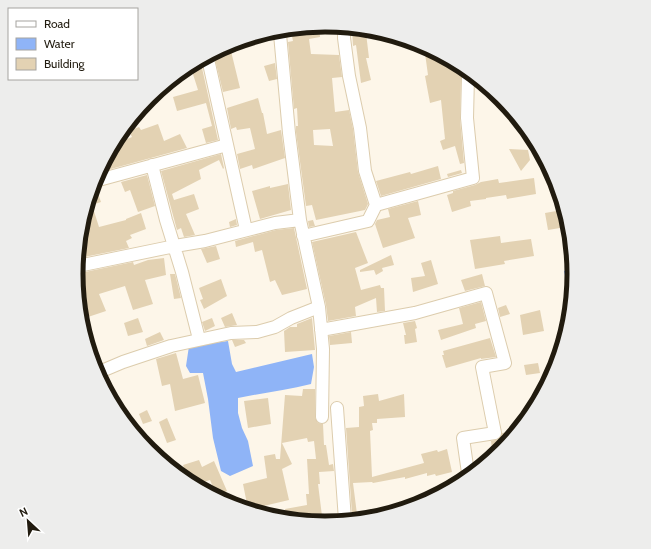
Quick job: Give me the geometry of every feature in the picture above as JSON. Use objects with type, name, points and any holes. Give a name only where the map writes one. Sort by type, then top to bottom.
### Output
[{"type":"street","points":[[303,236],[368,221],[376,205],[365,170],[360,128],[348,69],[344,33]]},
{"type":"street","points":[[280,37],[289,133],[300,220],[319,307],[323,349],[322,417]]},
{"type":"street","points":[[209,62],[246,230]]},
{"type":"street","points":[[376,205],[473,178],[468,118],[468,79]]},
{"type":"street","points":[[102,179],[227,145]]},
{"type":"street","points":[[152,165],[166,220],[175,246],[199,340]]},
{"type":"street","points":[[84,265],[205,241],[275,223],[300,220]]},
{"type":"street","points":[[321,330],[415,313],[486,293],[505,363],[482,368],[495,433],[462,438],[468,471]]},
{"type":"street","points":[[103,371],[154,351],[231,333],[257,332],[275,327],[291,318],[319,307]]},
{"type":"street","points":[[337,408],[345,516]]},
{"type":"water","points":[[568,270],[567,286],[564,271]]},
{"type":"water","points":[[228,341],[232,364],[236,372],[312,354],[314,367],[311,384],[238,398],[238,413],[242,428],[248,441],[253,466],[230,476],[221,471],[213,438],[203,373],[190,373],[186,366],[189,346]]},
{"type":"water","points":[[556,349],[553,357],[552,350]]},
{"type":"building","points":[[320,32],[320,37],[309,39],[311,54],[339,55],[342,77],[332,78],[335,112],[349,110],[353,129],[358,172],[368,204],[365,210],[316,220],[312,205],[306,206],[296,132],[296,126],[298,126],[297,108],[294,109],[288,42],[293,41],[292,34]],"holes":[[[330,129],[333,146],[314,145],[313,130]]]},
{"type":"building","points":[[352,34],[366,36],[369,58],[366,58],[371,80],[361,83],[356,45],[353,46]]},
{"type":"building","points":[[231,51],[240,88],[223,92],[215,59]]},
{"type":"building","points":[[425,53],[440,60],[440,64],[445,63],[460,73],[460,119],[464,163],[460,164],[455,146],[443,150],[440,141],[445,139],[441,100],[430,103],[425,76],[428,75]]},
{"type":"building","points":[[275,63],[277,79],[269,81],[264,66]]},
{"type":"building","points":[[202,68],[218,140],[206,143],[202,129],[212,126],[206,103],[177,111],[173,97],[198,90],[192,72]]},
{"type":"building","points":[[258,98],[263,113],[267,134],[281,130],[285,158],[253,169],[252,165],[240,169],[237,154],[255,149],[250,128],[237,130],[236,127],[231,129],[227,108]]},
{"type":"building","points":[[496,102],[502,108],[497,108]]},
{"type":"building","points":[[158,124],[164,141],[180,134],[187,148],[107,170],[115,153],[124,140],[132,137],[130,132],[131,130],[139,127],[141,130]]},
{"type":"building","points":[[509,149],[528,150],[530,160],[521,171]]},
{"type":"building","points":[[221,154],[223,169],[219,160],[199,170],[201,179],[172,194],[174,200],[194,194],[199,209],[186,214],[195,235],[184,237],[181,228],[177,230],[161,171]]},
{"type":"building","points":[[438,166],[441,179],[381,196],[376,181],[410,172],[411,174]]},
{"type":"building","points":[[461,170],[462,173],[448,177],[447,174]]},
{"type":"building","points":[[147,175],[155,206],[138,212],[130,190],[125,192],[121,182]]},
{"type":"building","points":[[534,178],[536,194],[507,199],[506,195],[470,201],[471,206],[452,212],[447,195],[453,193],[453,191],[481,182],[498,179],[499,183]]},
{"type":"building","points":[[288,184],[291,210],[260,219],[252,191],[270,186],[270,188]]},
{"type":"building","points":[[98,192],[101,202],[94,204]]},
{"type":"building","points":[[418,201],[421,215],[408,218],[415,238],[383,248],[375,224],[377,220],[390,217],[388,209]]},
{"type":"building","points":[[93,207],[99,227],[126,220],[141,213],[146,229],[130,235],[132,238],[126,241],[129,248],[84,257],[85,243]]},
{"type":"building","points":[[559,210],[563,227],[548,230],[545,213]]},
{"type":"building","points":[[236,219],[237,225],[230,227],[229,222]]},
{"type":"building","points":[[313,220],[315,226],[309,227],[308,221]]},
{"type":"building","points":[[294,228],[307,289],[282,295],[275,280],[270,282],[262,250],[255,252],[253,242],[236,247],[235,241],[276,230]]},
{"type":"building","points":[[356,232],[368,263],[355,268],[361,290],[380,285],[381,288],[384,288],[385,311],[377,312],[376,298],[355,307],[356,316],[328,321],[326,305],[312,242]]},
{"type":"building","points":[[500,236],[501,243],[531,239],[534,256],[504,261],[505,264],[475,269],[470,240]]},
{"type":"building","points":[[216,246],[220,259],[207,263],[201,249]]},
{"type":"building","points":[[391,255],[394,265],[382,268],[383,271],[376,275],[374,270],[360,272],[360,270]]},
{"type":"building","points":[[164,258],[166,275],[145,280],[153,304],[133,310],[125,286],[99,294],[106,311],[87,317],[83,272],[133,262],[134,265],[148,260]]},
{"type":"building","points":[[431,260],[438,284],[413,292],[411,278],[425,276],[421,263]]},
{"type":"building","points":[[170,274],[175,274],[181,298],[174,299]]},
{"type":"building","points":[[482,274],[485,286],[465,291],[461,280]]},
{"type":"building","points":[[221,279],[227,296],[204,309],[200,300],[203,299],[199,288]]},
{"type":"building","points":[[481,302],[486,321],[475,324],[476,328],[441,340],[438,330],[463,324],[459,308]]},
{"type":"building","points":[[506,305],[510,314],[500,317],[498,308]]},
{"type":"building","points":[[540,310],[544,331],[523,335],[520,315]]},
{"type":"building","points":[[232,313],[237,325],[225,327],[221,318]]},
{"type":"building","points":[[138,318],[143,332],[128,336],[124,323]]},
{"type":"building","points":[[212,318],[215,326],[205,331],[202,322]]},
{"type":"building","points":[[312,318],[315,350],[285,352],[284,331],[290,327],[297,327],[297,324]]},
{"type":"building","points":[[415,321],[417,328],[415,329],[417,342],[405,344],[404,335],[406,335],[403,323]]},
{"type":"building","points":[[160,332],[164,340],[147,346],[145,339]]},
{"type":"building","points":[[351,332],[352,343],[330,345],[329,336]]},
{"type":"building","points":[[490,338],[496,357],[481,358],[446,368],[442,355],[444,355],[443,351]]},
{"type":"building","points":[[232,340],[244,340],[246,343],[235,347]]},
{"type":"building","points":[[176,353],[183,379],[198,375],[205,403],[175,411],[170,384],[162,386],[156,359]]},
{"type":"building","points":[[538,363],[540,373],[526,375],[524,365]]},
{"type":"building","points":[[303,389],[315,389],[315,417],[318,423],[323,424],[324,445],[326,445],[329,465],[333,464],[334,471],[319,472],[320,484],[318,484],[322,517],[286,513],[285,509],[307,505],[306,494],[309,494],[307,459],[316,459],[314,441],[308,442],[307,438],[282,443],[292,464],[282,469],[289,500],[258,507],[247,504],[243,484],[267,478],[264,456],[275,454],[276,459],[280,459],[285,395],[302,396]]},
{"type":"building","points":[[378,394],[379,401],[404,394],[405,417],[377,419],[377,423],[372,423],[373,430],[370,431],[372,477],[424,463],[421,454],[437,450],[438,452],[447,449],[452,472],[436,476],[435,474],[427,476],[427,473],[405,479],[405,477],[373,483],[353,483],[357,514],[352,514],[346,428],[359,427],[359,407],[364,406],[363,396]]},
{"type":"building","points":[[268,398],[271,424],[248,428],[244,401]]},
{"type":"building","points":[[147,410],[152,421],[143,424],[139,414]]},
{"type":"building","points":[[167,418],[176,440],[167,443],[159,422]]},
{"type":"building","points":[[510,432],[492,450],[491,441],[499,439],[502,433]]},
{"type":"building","points":[[199,460],[202,467],[214,461],[227,491],[222,494],[214,490],[210,480],[201,483],[181,469],[184,468],[183,465]]}]
